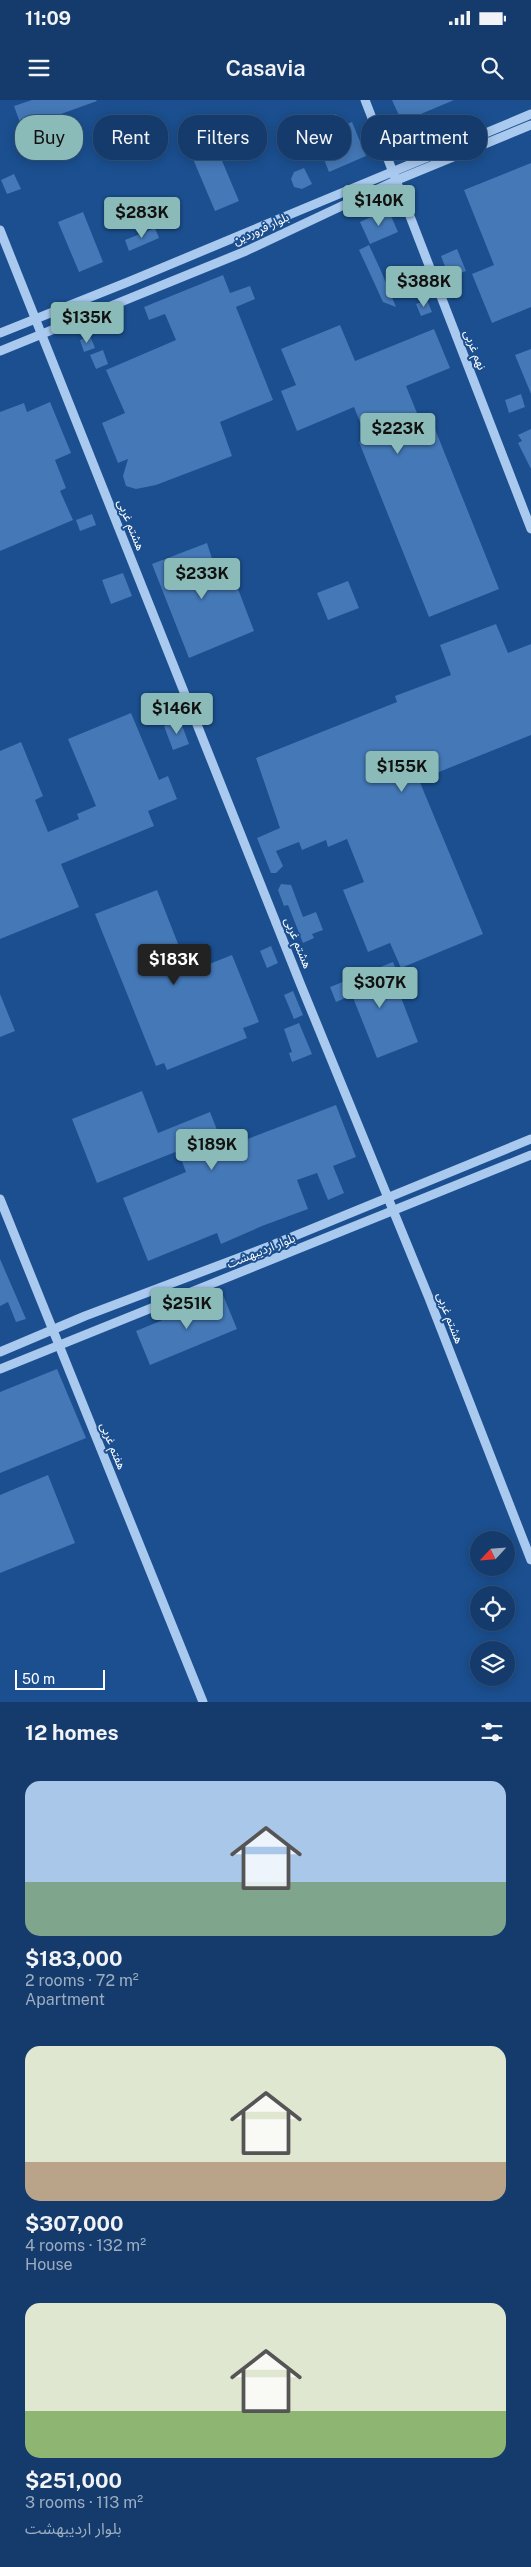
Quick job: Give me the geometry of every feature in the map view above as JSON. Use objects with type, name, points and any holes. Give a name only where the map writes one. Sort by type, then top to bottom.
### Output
[{"type":"street","name":"نهم غربی","points":[[365,100],[502,459],[531,529]]},
{"type":"street","name":"بلوار فروردین","points":[[0,351],[246,251],[395,176],[531,114]]},
{"type":"street","name":"بلوار فروردین","points":[[0,333],[395,176],[531,125]]},
{"type":"street","name":"هشتم غربی","points":[[0,230],[531,1560]]},
{"type":"street","name":"بلوار اردیبهشت","points":[[0,1352],[531,1139]]},
{"type":"street","name":"بلوار اردیبهشت","points":[[0,1369],[531,1155]]},
{"type":"street","name":"هفتم غربی","points":[[0,1199],[54,1329],[202,1702]]},
{"type":"building","points":[[32,100],[97,101],[58,115],[17,115],[14,106]]},
{"type":"building","points":[[392,100],[454,100],[419,115],[399,115]]},
{"type":"building","points":[[352,122],[361,144],[361,158],[329,172],[324,160],[351,160]]},
{"type":"building","points":[[193,160],[222,160],[239,201],[215,211]]},
{"type":"building","points":[[531,163],[531,307],[492,323],[472,274],[494,265],[464,190]]},
{"type":"building","points":[[304,168],[312,184],[302,189],[294,187],[291,179],[294,172]]},
{"type":"building","points":[[14,174],[21,189],[7,194],[1,180]]},
{"type":"building","points":[[388,209],[398,232],[370,244],[360,222]]},
{"type":"building","points":[[83,212],[103,262],[79,272],[58,222]]},
{"type":"building","points":[[155,228],[159,238],[129,251],[125,240]]},
{"type":"building","points":[[369,245],[396,307],[383,302],[359,250]]},
{"type":"building","points":[[457,249],[466,271],[449,277],[441,256]]},
{"type":"building","points":[[223,275],[230,293],[250,286],[255,299],[236,307],[273,400],[220,422],[232,456],[156,485],[136,489],[126,486],[123,476],[128,459],[118,463],[102,423],[125,413],[106,370],[176,340],[165,314],[149,320],[144,307]]},
{"type":"building","points":[[427,300],[432,312],[421,316],[416,304]]},
{"type":"building","points":[[340,325],[355,361],[434,329],[450,368],[406,386],[421,423],[431,419],[499,589],[429,617],[359,442],[367,439],[354,407],[297,431],[281,391],[296,385],[281,349]]},
{"type":"building","points":[[90,336],[95,348],[84,352],[80,340]]},
{"type":"building","points":[[531,349],[531,394],[515,355]]},
{"type":"building","points":[[103,350],[108,364],[96,369],[90,355]]},
{"type":"building","points":[[521,394],[525,407],[509,413],[505,400]]},
{"type":"building","points":[[50,402],[71,453],[55,460],[66,488],[60,491],[73,520],[0,551],[0,412],[24,403],[27,412]]},
{"type":"building","points":[[531,429],[531,469],[518,443],[522,441],[518,435]]},
{"type":"building","points":[[92,514],[96,525],[80,531],[76,520]]},
{"type":"building","points":[[207,543],[217,574],[230,568],[254,631],[189,658],[152,564]]},
{"type":"building","points":[[123,573],[132,596],[111,604],[102,580]]},
{"type":"building","points":[[348,581],[359,608],[328,620],[317,593]]},
{"type":"building","points":[[496,624],[508,653],[531,644],[531,735],[419,780],[483,934],[401,968],[390,943],[368,952],[343,890],[364,882],[347,839],[328,847],[326,840],[302,850],[299,842],[276,851],[283,866],[276,873],[271,873],[257,838],[280,828],[256,758],[397,702],[395,696],[451,675],[440,645]]},
{"type":"building","points":[[131,713],[159,780],[168,776],[177,799],[148,811],[154,826],[61,864],[79,907],[0,939],[0,751],[21,742],[43,796],[35,800],[48,832],[79,819],[77,814],[96,806],[68,739]]},
{"type":"building","points":[[180,720],[189,744],[173,750],[164,726]]},
{"type":"building","points":[[281,884],[291,885],[303,917],[316,912],[323,930],[312,934],[314,938],[303,943],[288,905],[284,906],[278,890]]},
{"type":"building","points":[[157,890],[189,972],[232,955],[259,1022],[243,1028],[247,1038],[167,1070],[164,1063],[156,1066],[95,914]]},
{"type":"building","points":[[271,946],[278,963],[267,968],[260,951]]},
{"type":"building","points":[[393,962],[399,977],[394,979],[418,1042],[377,1058],[352,995],[336,1002],[330,987]]},
{"type":"building","points":[[293,991],[303,1015],[294,1019],[284,995]]},
{"type":"building","points":[[0,994],[15,1031],[0,1037]]},
{"type":"building","points":[[299,1023],[312,1054],[292,1062],[289,1053],[292,1052],[284,1029]]},
{"type":"building","points":[[142,1091],[158,1133],[210,1112],[224,1148],[336,1105],[356,1157],[333,1166],[344,1193],[328,1200],[317,1173],[297,1180],[308,1209],[221,1244],[217,1233],[148,1261],[123,1198],[186,1172],[178,1151],[97,1183],[72,1119]]},
{"type":"building","points":[[0,1259],[26,1319],[16,1322],[8,1302],[0,1306]]},
{"type":"building","points":[[223,1295],[237,1329],[150,1365],[136,1331]]},
{"type":"building","points":[[57,1369],[86,1438],[0,1473],[0,1392]]},
{"type":"building","points":[[48,1475],[75,1543],[0,1573],[0,1495]]}]
